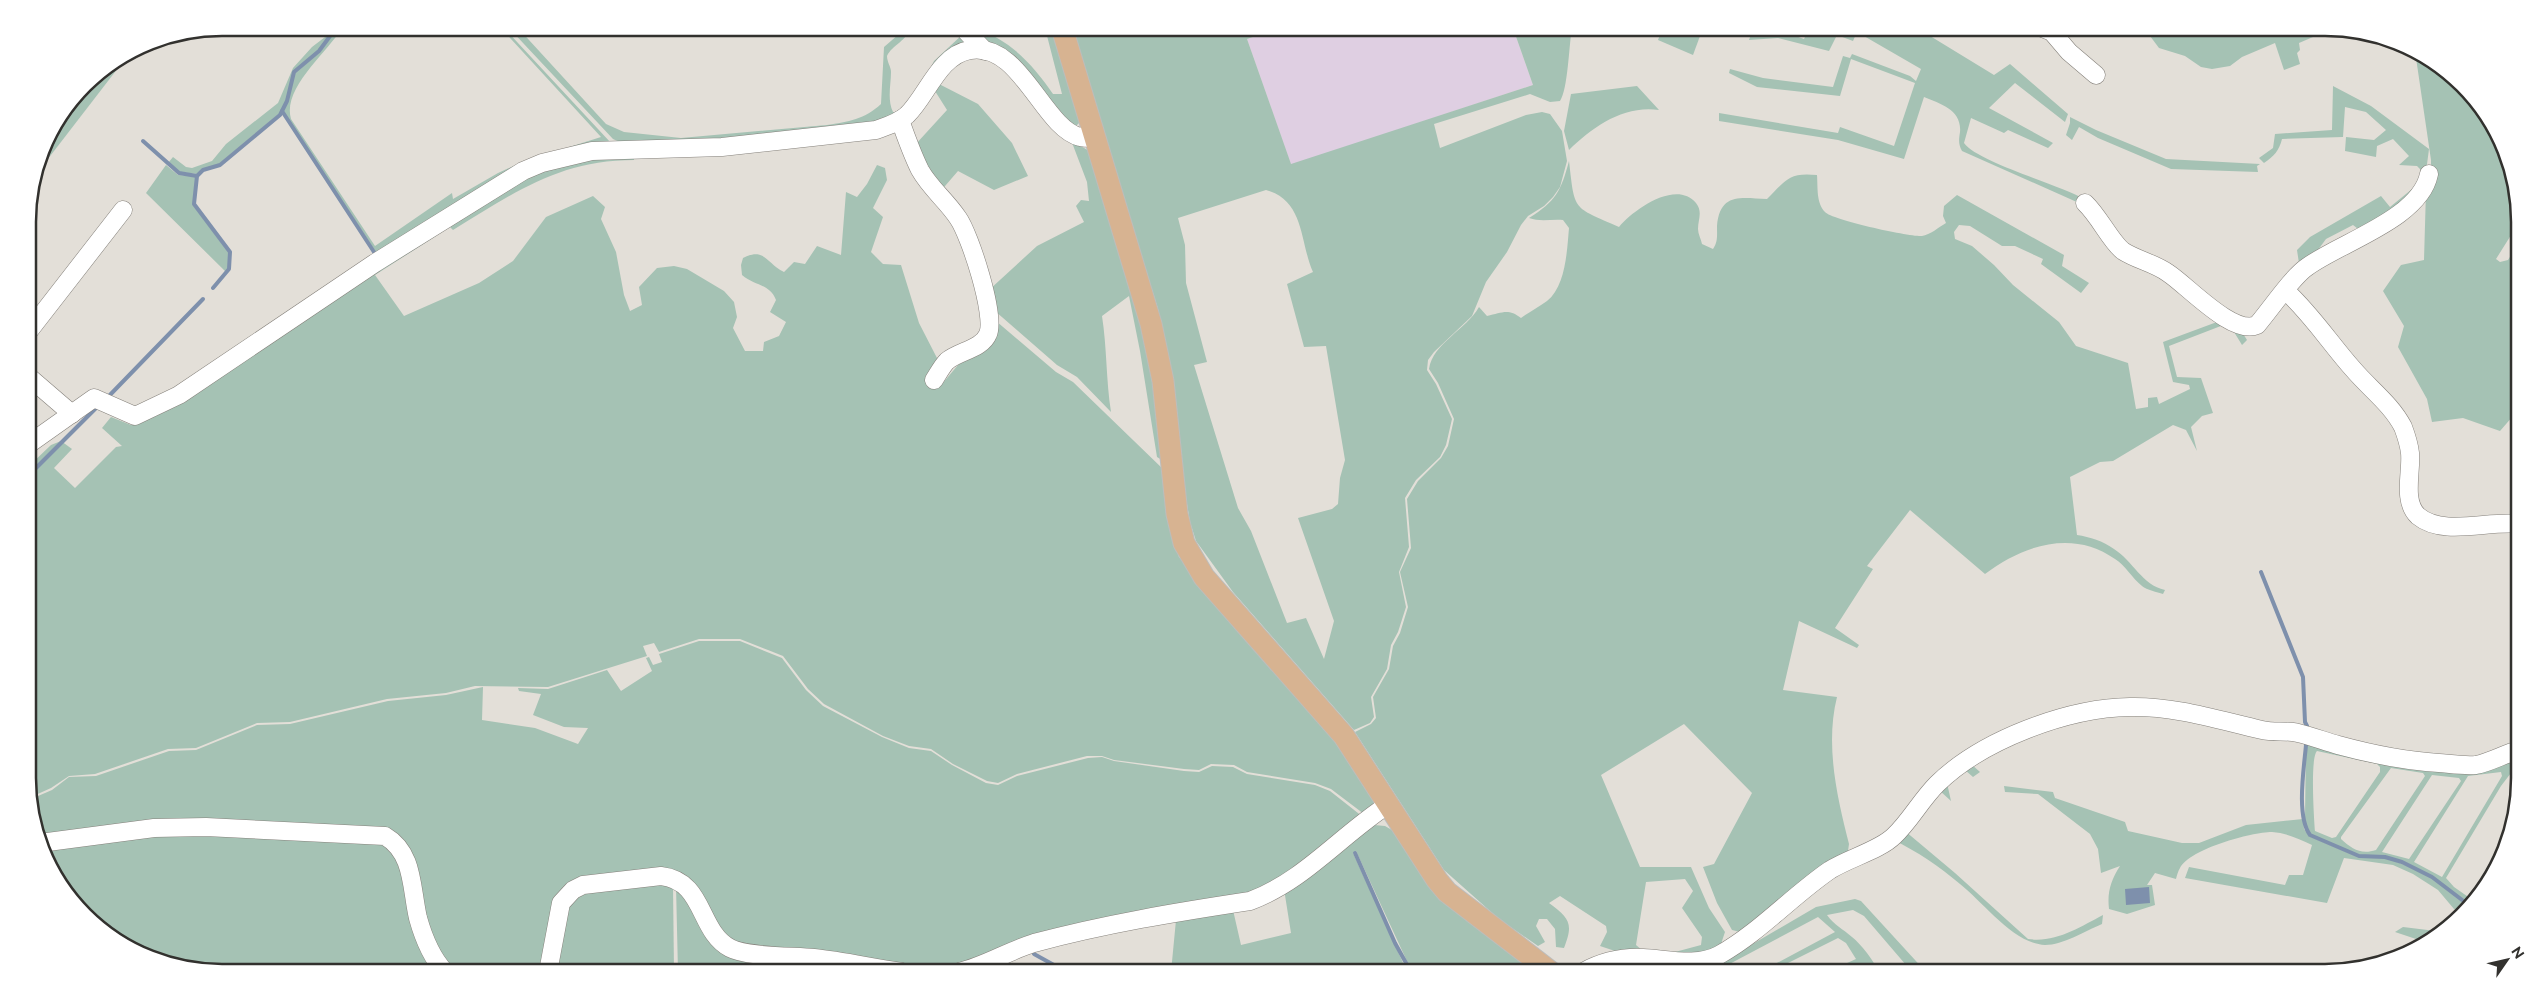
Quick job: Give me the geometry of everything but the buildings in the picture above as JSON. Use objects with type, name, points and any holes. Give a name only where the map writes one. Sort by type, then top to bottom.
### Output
[{"type":"main road","points":[[1064,36],[1157,351],[1167,410],[1177,514],[1184,543],[1204,576],[1344,736],[1389,804],[1412,844],[1447,892],[1541,964]]},
{"type":"street","points":[[971,36],[985,51]]},
{"type":"street","points":[[2055,36],[2069,52],[2096,75]]},
{"type":"street","points":[[36,439],[94,398],[136,416],[179,395],[375,263],[523,171],[542,163],[592,151],[722,147],[777,139],[876,130],[900,120],[912,109],[948,62],[963,52],[976,49],[985,51],[1002,60],[1017,72],[1060,123],[1070,132],[1082,138],[1095,136]]},
{"type":"street","points":[[900,120],[919,169],[937,195],[958,218],[967,234],[990,312],[990,327],[987,336],[979,344],[947,361],[934,380]]},
{"type":"street","points":[[2085,203],[2096,213],[2123,250],[2168,273],[2216,312],[2244,327],[2250,328],[2257,325],[2307,266],[2407,208],[2424,191],[2430,174]]},
{"type":"street","points":[[36,322],[123,210]]},
{"type":"street","points":[[2286,291],[2317,323],[2354,371],[2386,402],[2396,417],[2408,441],[2410,453],[2409,492],[2411,503],[2418,516],[2428,522],[2457,526],[2511,524]]},
{"type":"street","points":[[36,383],[72,414]]},
{"type":"street","points":[[1601,964],[1621,959],[1641,958],[1694,961],[1718,956],[1781,910],[1828,872],[1848,859],[1887,842],[1895,835],[1921,802],[1952,771],[2010,738],[2053,720],[2127,706],[2151,707],[2212,716],[2274,733],[2295,732],[2358,750],[2420,762],[2474,765],[2511,753]]},
{"type":"street","points":[[979,964],[1030,944],[1082,930],[1143,917],[1261,898],[1289,883],[1368,818],[1389,804]]},
{"type":"street","points":[[47,842],[154,828],[206,827],[385,836],[400,848],[407,860],[419,920],[437,964]]},
{"type":"street","points":[[549,964],[561,902],[573,890],[583,885],[662,876],[673,878],[686,887],[694,896],[715,934],[731,948],[744,952],[817,958],[853,964]]},
{"type":"shaded area","points":[[1256,36],[1516,36],[1533,85],[1291,165],[1247,39]]},
{"type":"green space","points":[[326,36],[329,36],[319,50],[293,72],[286,101],[279,114],[219,164],[203,169],[197,174],[180,172],[168,163],[173,157],[186,167],[192,168],[212,161],[226,144],[278,103],[293,68],[312,47]]},
{"type":"green space","points":[[331,36],[336,36],[299,83],[290,107],[291,119],[375,246],[452,193],[453,199],[498,173],[522,162],[601,137],[508,36],[511,36],[611,143],[585,149],[378,255],[283,111],[295,73],[320,52]]},
{"type":"green space","points":[[516,36],[525,36],[606,124],[624,132],[681,138],[827,125],[849,121],[869,113],[881,104],[884,47],[897,36],[906,36],[887,56],[891,72],[890,102],[893,112],[898,113],[925,79],[934,61],[961,36],[964,36],[968,41],[954,48],[943,57],[909,106],[899,116],[886,123],[830,131],[700,143],[631,143],[613,139]]},
{"type":"green space","points":[[979,36],[993,36],[1000,39],[1038,73],[1053,94],[1062,94],[1047,36],[1053,36],[1080,122],[1076,126],[1072,126],[981,42]]},
{"type":"green space","points":[[1073,36],[1256,36],[1247,39],[1291,164],[1533,85],[1516,36],[1571,36],[1567,77],[1560,101],[1550,102],[1530,94],[1434,124],[1440,148],[1526,115],[1542,112],[1550,114],[1562,131],[1567,161],[1560,187],[1544,206],[1528,216],[1521,225],[1507,252],[1486,282],[1472,316],[1428,360],[1427,370],[1436,384],[1452,419],[1446,445],[1440,457],[1416,480],[1405,498],[1409,547],[1399,572],[1406,607],[1398,632],[1391,645],[1387,669],[1371,697],[1374,717],[1370,723],[1354,730],[1233,592],[1196,541],[1190,522],[1183,480],[1176,405],[1158,309]],"holes":[[[1266,190],[1279,195],[1295,213],[1299,224],[1313,272],[1287,284],[1304,347],[1326,346],[1345,460],[1340,478],[1338,504],[1332,509],[1298,518],[1334,621],[1324,659],[1306,618],[1287,623],[1251,531],[1238,508],[1194,365],[1207,362],[1186,283],[1185,245],[1178,218]]]},
{"type":"green space","points":[[1660,36],[1700,36],[1693,55],[1658,40]]},
{"type":"green space","points":[[1746,36],[1796,36],[1804,39],[1805,36],[1836,36],[1829,51],[1778,38],[1749,40],[1750,37]]},
{"type":"green space","points":[[1840,36],[1855,36],[1853,41]]},
{"type":"green space","points":[[1864,36],[1930,36],[1994,75],[2010,64],[2068,114],[2065,122],[2015,83],[1989,108],[2053,143],[2048,148],[2008,130],[2004,133],[1971,118],[1964,143],[1972,151],[2002,166],[2086,200],[2079,203],[1962,151],[1959,144],[1960,124],[1958,118],[1949,109],[1924,97],[1904,159],[1838,140],[1719,121],[1719,113],[1838,133],[1840,127],[1894,146],[1915,83],[1851,59],[1840,96],[1757,87],[1729,73],[1730,69],[1763,78],[1833,87],[1843,56],[1850,58],[1852,54],[1910,76],[1916,81],[1921,69]]},
{"type":"green space","points":[[2150,36],[2313,37],[2299,43],[2300,50],[2297,53],[2300,64],[2284,70],[2275,43],[2242,57],[2230,66],[2212,69],[2201,67],[2185,56],[2159,48]]},
{"type":"green space","points":[[2416,60],[2448,82],[2465,99],[2492,140],[2501,162],[2507,186],[2511,235],[2496,259],[2500,262],[2508,260],[2511,255],[2511,418],[2500,431],[2463,418],[2432,422],[2427,399],[2398,347],[2404,326],[2383,291],[2401,265],[2424,260],[2426,191],[2431,176],[2431,160]]},
{"type":"green space","points":[[117,69],[46,161],[61,129],[82,99],[99,82]]},
{"type":"green space","points":[[939,84],[978,104],[1012,143],[1028,176],[994,190],[958,171],[939,193],[915,145],[947,110],[935,91]]},
{"type":"green space","points":[[1637,86],[1659,110],[1646,109],[1621,114],[1588,133],[1569,150],[1564,131],[1571,94]]},
{"type":"green space","points":[[2333,86],[2371,106],[2429,149],[2424,187],[2362,232],[2353,225],[2326,239],[2306,266],[2300,270],[2297,250],[2310,237],[2381,196],[2390,207],[2417,185],[2422,171],[2417,166],[2399,165],[2409,156],[2393,139],[2377,146],[2376,157],[2345,151],[2346,137],[2374,140],[2386,130],[2366,112],[2345,107],[2343,137],[2282,139],[2276,153],[2264,163],[2259,158],[2273,148],[2275,134],[2332,130]]},
{"type":"green space","points":[[2070,117],[2166,159],[2260,164],[2257,166],[2258,172],[2171,169],[2098,138],[2079,127],[2072,140],[2066,135]]},
{"type":"green space","points":[[1071,140],[1089,151],[1137,308],[1154,391],[1162,460],[1157,457],[1129,296],[1102,316],[1111,412],[1077,377],[1057,365],[995,311],[989,290],[1037,246],[1084,222],[1076,206],[1081,200],[1089,201],[1087,182]]},
{"type":"green space","points":[[634,157],[634,160],[607,161],[583,166],[560,172],[538,181],[496,203],[453,230],[450,227],[375,275],[404,316],[479,283],[513,261],[546,217],[593,196],[605,207],[601,219],[616,252],[624,295],[630,311],[642,305],[639,287],[657,268],[674,266],[687,269],[724,291],[734,302],[737,317],[733,328],[745,351],[763,351],[764,342],[779,336],[786,322],[770,312],[776,300],[770,291],[742,275],[741,265],[743,258],[756,254],[761,255],[784,272],[794,262],[805,264],[817,246],[841,255],[846,192],[857,197],[867,184],[877,165],[885,168],[887,180],[873,208],[883,217],[871,252],[883,264],[901,265],[919,323],[938,360],[932,382],[942,384],[958,365],[978,350],[996,321],[1056,372],[1073,382],[1164,470],[1173,540],[1179,557],[1345,752],[1374,798],[1374,803],[1364,814],[1331,789],[1315,783],[1247,772],[1234,765],[1211,764],[1199,770],[1184,769],[1114,760],[1102,756],[1087,756],[1017,774],[998,783],[987,781],[953,764],[931,749],[909,746],[883,736],[824,704],[808,689],[783,656],[740,639],[699,639],[659,652],[654,643],[643,646],[647,656],[548,687],[475,686],[446,693],[387,699],[290,722],[257,723],[196,748],[168,749],[95,774],[69,776],[37,794],[36,459],[51,445],[61,441],[72,449],[54,468],[75,488],[116,447],[122,446],[102,428],[111,417],[131,425],[145,419],[516,181],[574,161]]},
{"type":"green space","points":[[1569,161],[1575,199],[1584,210],[1592,215],[1619,227],[1634,213],[1655,200],[1678,194],[1688,196],[1696,203],[1699,209],[1698,231],[1702,244],[1713,249],[1716,241],[1719,215],[1722,207],[1727,202],[1741,198],[1767,199],[1784,182],[1794,176],[1817,175],[1820,204],[1825,212],[1831,215],[1872,227],[1915,236],[1928,234],[1946,223],[1943,216],[1944,206],[1957,195],[2064,255],[2062,266],[2089,283],[2081,293],[2041,264],[2043,259],[2015,246],[2002,246],[1970,226],[1959,225],[1954,232],[1955,239],[1972,246],[2013,285],[2059,322],[2076,346],[2128,363],[2136,409],[2148,407],[2148,398],[2157,397],[2159,404],[2190,389],[2189,385],[2173,382],[2163,342],[2225,319],[2240,329],[2247,340],[2242,345],[2231,327],[2226,324],[2169,346],[2177,377],[2201,378],[2213,413],[2202,416],[2191,427],[2197,451],[2186,430],[2173,425],[2113,461],[2100,462],[2070,477],[2077,535],[2096,540],[2114,549],[2150,583],[2165,590],[2163,594],[2142,586],[2115,559],[2099,550],[2065,543],[2048,544],[2015,555],[1985,574],[1910,510],[1867,566],[1873,569],[1835,628],[1859,645],[1857,648],[1799,621],[1783,690],[1837,697],[1832,734],[1832,752],[1840,808],[1849,844],[1848,851],[1740,932],[1732,930],[1717,903],[1703,867],[1714,864],[1752,793],[1684,724],[1601,775],[1640,867],[1691,867],[1709,908],[1725,932],[1720,947],[1703,955],[1675,952],[1701,945],[1702,937],[1682,908],[1693,891],[1685,879],[1646,882],[1636,945],[1649,956],[1627,955],[1600,946],[1607,932],[1606,926],[1560,896],[1549,903],[1568,922],[1569,933],[1564,948],[1556,947],[1555,929],[1547,919],[1539,919],[1536,926],[1545,942],[1538,946],[1499,919],[1444,870],[1355,732],[1371,724],[1376,718],[1373,697],[1389,669],[1393,646],[1400,633],[1408,607],[1400,572],[1411,548],[1407,499],[1418,481],[1441,458],[1448,446],[1454,419],[1438,383],[1429,369],[1432,360],[1443,344],[1466,323],[1479,307],[1487,316],[1508,312],[1521,318],[1547,301],[1553,294],[1562,277],[1569,228],[1563,220],[1529,218],[1546,206],[1556,194],[1560,188]]},
{"type":"green space","points":[[166,165],[178,175],[197,176],[193,205],[229,253],[230,262],[226,272],[146,193]]},
{"type":"green space","points":[[699,641],[740,641],[782,658],[806,690],[823,706],[882,737],[909,748],[931,751],[952,765],[986,783],[998,785],[1017,776],[1088,758],[1102,757],[1114,761],[1184,771],[1199,772],[1212,766],[1233,767],[1247,774],[1315,785],[1330,791],[1363,817],[1260,892],[972,964],[880,964],[727,942],[692,884],[575,885],[545,964],[447,964],[432,946],[411,859],[362,830],[47,840],[46,838],[38,796],[52,790],[69,777],[96,776],[169,751],[196,750],[257,725],[290,724],[388,701],[446,695],[483,687],[482,720],[535,728],[578,744],[588,728],[564,727],[533,715],[541,694],[519,691],[518,688],[548,689],[607,670],[621,691],[652,671],[646,658],[649,657],[653,665],[662,662],[659,654]]},
{"type":"green space","points":[[2113,710],[2132,710],[2111,713],[2049,729],[2009,744],[1971,764],[1980,772],[1973,777],[1965,770],[1947,783],[1951,801],[1939,790],[1905,831],[2028,939],[2048,939],[2058,936],[2077,929],[2103,915],[2102,924],[2059,943],[2045,945],[2033,943],[2011,930],[1969,892],[1936,866],[1911,849],[1893,840],[1943,781],[1980,753],[2023,734],[2068,720]]},
{"type":"green space","points":[[2306,744],[2454,768],[2511,754],[2511,773],[2501,786],[2446,878],[2454,887],[2468,897],[2465,901],[2433,877],[2403,861],[2385,856],[2359,855],[2310,834],[2306,828]],"holes":[[[2317,751],[2377,764],[2380,767],[2380,772],[2336,837],[2332,838],[2315,831],[2313,789],[2314,765]],[[2391,768],[2423,773],[2425,776],[2376,850],[2366,852],[2357,850],[2345,843],[2341,837]],[[2501,772],[2502,776],[2442,877],[2414,862],[2468,776]],[[2432,775],[2459,778],[2461,781],[2409,859],[2382,852]]]},
{"type":"green space","points":[[2004,786],[2053,792],[2055,798],[2125,822],[2128,831],[2182,843],[2199,843],[2246,825],[2303,819],[2304,829],[2309,836],[2358,857],[2385,858],[2411,867],[2432,878],[2463,903],[2455,910],[2438,890],[2413,874],[2393,865],[2344,858],[2327,903],[2185,878],[2189,867],[2285,885],[2289,875],[2303,875],[2312,845],[2288,835],[2272,832],[2236,838],[2208,848],[2186,861],[2179,869],[2176,879],[2155,873],[2147,885],[2152,885],[2155,905],[2127,914],[2109,909],[2110,886],[2120,866],[2101,873],[2098,849],[2090,834],[2038,794],[2005,792]]},
{"type":"green space","points":[[1374,825],[1385,826],[1397,833],[1533,964],[1408,964],[1356,851],[1353,853],[1404,964],[1172,964],[1176,920],[1233,910],[1241,945],[1291,933],[1284,889]]},
{"type":"green space","points":[[149,832],[391,844],[437,964],[222,964],[186,960],[162,954],[129,939],[99,918],[82,901],[61,871],[49,847]]},
{"type":"green space","points":[[660,881],[673,885],[674,964],[553,964],[563,912],[572,900],[587,889]]},
{"type":"green space","points":[[676,886],[719,944],[830,964],[678,964]]},
{"type":"green space","points":[[1855,899],[1861,901],[1919,964],[1905,964],[1864,916],[1853,910],[1827,915],[1859,944],[1874,964],[1845,964],[1856,959],[1846,943],[1838,938],[1786,964],[1775,964],[1835,932],[1818,917],[1729,964],[1718,964],[1816,907]]},
{"type":"green space","points":[[2403,927],[2430,930],[2417,939],[2395,932]]},
{"type":"water","points":[[2149,887],[2150,903],[2126,905],[2125,889]]},
{"type":"waterway","points":[[213,288],[229,269],[230,252],[194,204],[197,176],[203,170],[220,165],[280,115],[287,101],[294,72],[319,51],[330,36]]},
{"type":"waterway","points":[[282,111],[374,252]]},
{"type":"waterway","points":[[143,141],[179,173],[197,176]]},
{"type":"waterway","points":[[107,398],[203,299]]},
{"type":"waterway","points":[[36,468],[98,406]]},
{"type":"waterway","points":[[2261,572],[2303,677],[2305,722],[2307,726]]},
{"type":"waterway","points":[[2306,745],[2302,804],[2303,816],[2310,835],[2359,856],[2385,857],[2402,862],[2432,877],[2464,902]]},
{"type":"waterway","points":[[1355,853],[1395,943],[1407,964]]},
{"type":"waterway","points":[[1034,954],[1052,964]]}]
